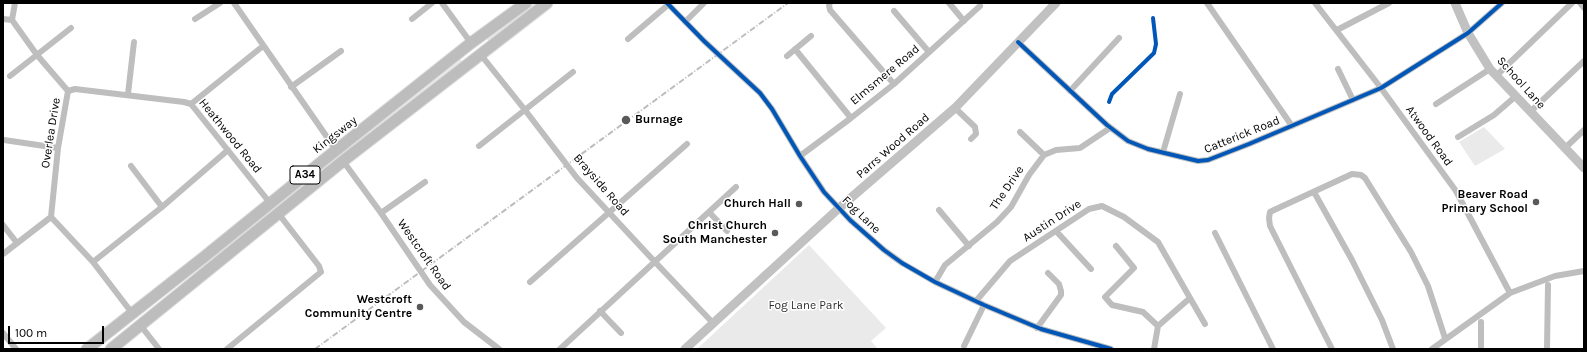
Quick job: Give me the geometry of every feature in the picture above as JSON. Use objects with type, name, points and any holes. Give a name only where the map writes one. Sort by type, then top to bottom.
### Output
[{"type":"highway","name":"Kingsway","points":[[87,349],[471,43],[526,3]]},
{"type":"highway","name":"A34","points":[[111,349],[343,161],[547,3]]},
{"type":"street","points":[[3,19],[12,20],[15,3]]},
{"type":"street","points":[[195,19],[220,3]]},
{"type":"street","points":[[234,3],[336,150]]},
{"type":"street","points":[[412,19],[432,3]]},
{"type":"street","points":[[442,3],[471,43]]},
{"type":"street","points":[[684,22],[704,3]]},
{"type":"street","points":[[830,3],[830,10],[894,84]]},
{"type":"street","points":[[949,3],[964,21]]},
{"type":"street","name":"Parrs Wood Road","points":[[685,349],[838,208],[955,108],[1056,3]]},
{"type":"street","points":[[1206,3],[1292,126]]},
{"type":"street","name":"Atwood Road","points":[[1315,3],[1337,30],[1456,191],[1510,293]]},
{"type":"street","points":[[1337,30],[1389,3]]},
{"type":"street","name":"School Lane","points":[[1455,3],[1468,33],[1494,73],[1584,168]]},
{"type":"street","name":"Catterick Road","points":[[1018,42],[1110,128],[1133,144],[1190,160],[1205,161],[1380,88],[1468,33],[1502,3]]},
{"type":"street","points":[[1436,104],[1494,73],[1572,3]]},
{"type":"street","points":[[1580,3],[1584,8]]},
{"type":"street","points":[[628,39],[668,4]]},
{"type":"street","name":"Fog Lane","points":[[668,4],[684,22],[760,93],[772,109],[800,156],[824,192],[850,220],[891,256],[934,282],[1037,328],[1111,349]]},
{"type":"street","name":"Elmsmere Road","points":[[800,156],[894,84],[980,6]]},
{"type":"street","points":[[894,11],[929,52]]},
{"type":"street","name":"Overlea Drive","points":[[12,20],[37,55],[68,91],[58,148],[52,217]]},
{"type":"street","points":[[10,76],[71,28]]},
{"type":"street","points":[[786,56],[811,36]]},
{"type":"street","points":[[1070,91],[1119,38]]},
{"type":"street","points":[[128,94],[134,42]]},
{"type":"street","points":[[191,104],[263,46]]},
{"type":"street","points":[[795,49],[851,118]]},
{"type":"street","points":[[291,86],[341,51]]},
{"type":"street","name":"Brayside Road","points":[[481,55],[577,178],[713,323]]},
{"type":"street","points":[[1530,112],[1584,61]]},
{"type":"street","points":[[1338,69],[1353,100]]},
{"type":"street","points":[[478,146],[573,72]]},
{"type":"street","name":"Heathwood Road","points":[[68,91],[75,89],[128,94],[191,104],[270,203]]},
{"type":"street","points":[[1163,152],[1180,94]]},
{"type":"street","points":[[1458,137],[1494,115],[1516,96]]},
{"type":"street","points":[[955,108],[975,127],[976,134],[971,139]]},
{"type":"street","points":[[1020,132],[1044,155],[1056,150],[1080,148],[1110,128]]},
{"type":"street","points":[[1565,148],[1584,130]]},
{"type":"street","points":[[4,140],[58,148]]},
{"type":"street","points":[[530,282],[687,144]]},
{"type":"street","points":[[93,262],[162,207],[228,150]]},
{"type":"street","name":"The Drive","points":[[934,282],[945,265],[997,222],[1011,206],[1029,175],[1044,155]]},
{"type":"street","name":"Westcroft Road","points":[[343,161],[426,279],[443,300],[464,322],[499,349]]},
{"type":"street","points":[[131,166],[162,207]]},
{"type":"street","points":[[1332,349],[1270,226],[1269,218],[1270,212],[1352,174],[1357,174],[1365,178],[1373,189],[1422,272],[1432,296],[1445,338]]},
{"type":"street","points":[[381,213],[425,182]]},
{"type":"street","points":[[560,349],[736,187]]},
{"type":"street","points":[[1314,192],[1352,260],[1382,320],[1393,349]]},
{"type":"street","name":"Austin Drive","points":[[976,301],[1010,261],[1090,209],[1102,206],[1113,210],[1158,242],[1205,324]]},
{"type":"street","points":[[939,210],[969,246]]},
{"type":"street","points":[[709,212],[727,231]]},
{"type":"street","points":[[227,349],[321,272],[319,266],[278,213]]},
{"type":"street","points":[[3,254],[52,217],[93,262],[132,313]]},
{"type":"street","points":[[3,225],[17,243]]},
{"type":"street","points":[[1056,231],[1091,269]]},
{"type":"street","points":[[1215,233],[1273,349]]},
{"type":"street","points":[[1116,246],[1134,268],[1105,297],[1112,305],[1143,312],[1158,326]]},
{"type":"street","points":[[1432,349],[1445,338],[1510,293],[1555,276],[1584,272]]},
{"type":"street","points":[[1037,328],[1061,295],[1059,284],[1048,273]]},
{"type":"street","points":[[1547,349],[1548,285]]},
{"type":"street","points":[[1154,349],[1158,326],[1190,298]]},
{"type":"street","points":[[964,346],[984,305]]},
{"type":"street","points":[[600,311],[621,333]]},
{"type":"street","points":[[1481,322],[1481,349]]},
{"type":"street","points":[[141,326],[159,349]]},
{"type":"street","points":[[3,333],[16,349]]},
{"type":"green space","points":[[533,3],[540,3],[489,42],[487,39]]},
{"type":"green space","points":[[461,59],[463,63],[360,144],[357,141]]},
{"type":"green space","points":[[1484,127],[1505,149],[1475,166],[1459,142]]},
{"type":"green space","name":"Fog Lane Park","points":[[809,245],[886,328],[871,341],[878,349],[697,349]]},
{"type":"railway","points":[[315,349],[788,3]]},
{"type":"cycle path","points":[[667,3],[704,41],[760,93],[772,109],[800,156],[824,192],[850,220],[884,250],[902,263],[935,282],[984,305],[1041,329],[1111,349]]},
{"type":"cycle path","points":[[1018,42],[1107,125],[1128,141],[1148,149],[1198,161],[1208,160],[1249,144],[1381,88],[1468,33],[1502,3]]},
{"type":"cycle path","points":[[1109,102],[1112,94],[1154,53],[1156,44],[1153,18]]},
{"type":"place","name":"Burnage","points":[[626,120]]},
{"type":"place","name":"Beaver Road Primary School","points":[[1536,202]]},
{"type":"place","name":"Church Hall","points":[[799,204]]},
{"type":"place","name":"Christ Church South Manchester","points":[[775,233]]},
{"type":"place","name":"Westcroft Community Centre","points":[[420,307]]}]
